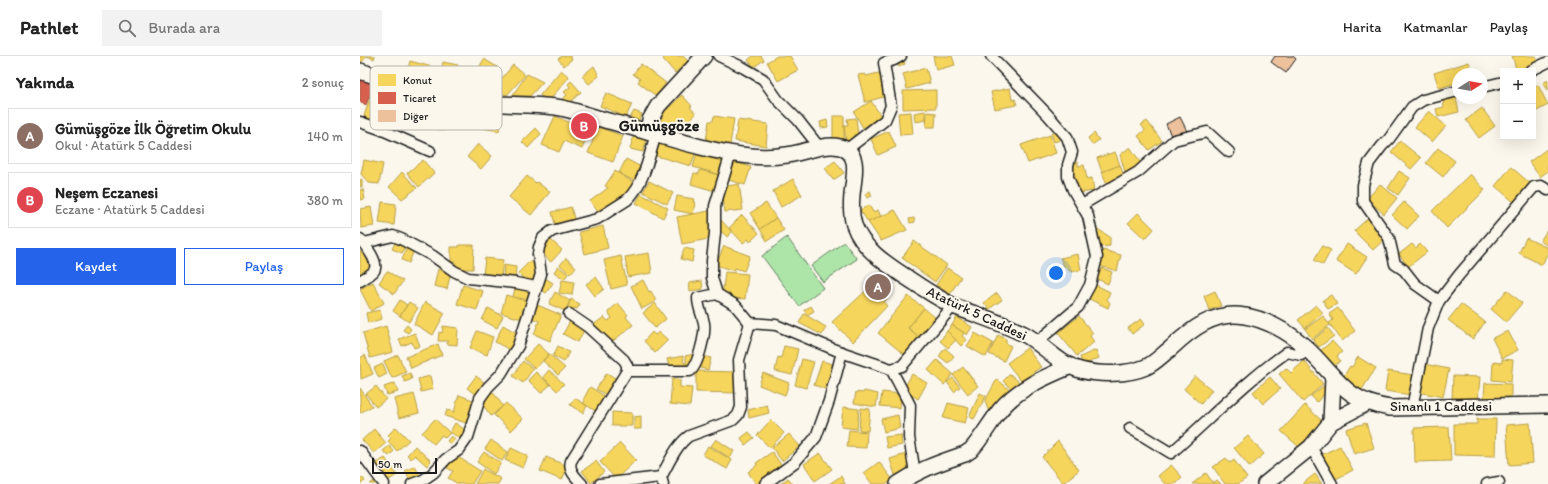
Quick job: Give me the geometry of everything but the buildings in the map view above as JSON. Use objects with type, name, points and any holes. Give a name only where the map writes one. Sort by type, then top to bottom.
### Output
[{"type":"main road","points":[[652,133],[650,120],[658,106],[704,56]]},
{"type":"main road","points":[[360,71],[370,75]]},
{"type":"main road","points":[[502,105],[556,107],[731,153],[751,156],[785,156],[820,148],[834,147],[846,150]]},
{"type":"main road","name":"Atatürk 5 Caddesi","points":[[846,150],[852,156],[856,166],[852,192],[852,215],[856,230],[873,253],[908,279],[953,306],[1004,325],[1037,342],[1071,366]]},
{"type":"main road","name":"Sinanlı 1 Caddesi","points":[[1071,366],[1081,370],[1101,373],[1134,371],[1144,368],[1198,326],[1209,320],[1229,315],[1246,316],[1268,324],[1292,337],[1308,350],[1343,388],[1368,403],[1390,408],[1548,405]]},
{"type":"main road","points":[[898,484],[928,467],[966,454],[971,450],[1001,410],[1014,397],[1035,382],[1071,366]]},
{"type":"main road","points":[[1331,422],[1333,378]]},
{"type":"main road","points":[[1265,484],[1311,447],[1331,422],[1368,403]]},
{"type":"street","points":[[719,56],[744,68],[763,80],[778,100],[798,120],[820,148]]},
{"type":"street","points":[[846,150],[885,120],[891,106],[884,63],[894,60],[900,56]]},
{"type":"street","points":[[991,56],[1067,137],[1072,152],[1068,165],[1068,177],[1073,190],[1088,216],[1097,257],[1090,285],[1078,307],[1037,342]]},
{"type":"street","points":[[1536,68],[1548,62]]},
{"type":"street","points":[[1488,85],[1500,83]]},
{"type":"street","points":[[1439,301],[1415,284],[1404,270],[1395,264],[1389,238],[1363,201],[1363,185],[1369,163],[1412,108],[1423,100],[1452,92]]},
{"type":"street","points":[[360,122],[370,125]]},
{"type":"street","points":[[384,130],[430,151]]},
{"type":"street","points":[[1082,205],[1138,172],[1174,140],[1207,132],[1229,152]]},
{"type":"street","points":[[412,484],[423,480],[433,473],[446,459],[459,450],[468,437],[480,398],[501,374],[520,342],[541,274],[541,265],[538,254],[543,238],[552,231],[597,219],[631,197],[642,175],[652,133]]},
{"type":"street","points":[[731,153],[715,206],[715,233],[711,271],[714,287],[718,294],[736,305],[750,323],[776,325],[842,352],[891,369],[902,366],[953,306]]},
{"type":"street","points":[[1412,408],[1428,328],[1439,301],[1459,275],[1534,187],[1540,186],[1548,190]]},
{"type":"street","points":[[360,281],[374,272],[375,269],[372,255],[362,241],[393,236],[426,253],[468,278],[516,283],[536,287]]},
{"type":"street","points":[[627,371],[690,371],[694,368],[703,339],[704,323],[698,306],[698,298],[718,294]]},
{"type":"street","points":[[569,314],[588,327],[626,363],[627,371],[570,465],[572,472],[582,484]]},
{"type":"street","points":[[600,484],[662,480],[678,446],[685,439],[689,436],[733,420],[738,415],[741,408],[739,360],[750,323]]},
{"type":"street","points":[[1130,428],[1171,453],[1261,371],[1287,352],[1301,355],[1308,350]]},
{"type":"street","points":[[765,484],[795,462],[816,437],[829,401],[842,352]]},
{"type":"street","points":[[891,369],[910,405],[909,437],[915,473]]},
{"type":"street","points":[[1311,447],[1332,484]]},
{"type":"street","points":[[360,451],[384,484]]},
{"type":"street","points":[[1487,484],[1499,482]]},
{"type":"green space","points":[[787,237],[823,288],[799,306],[762,256]]},
{"type":"green space","points":[[844,242],[857,259],[823,282],[811,266]]},
{"type":"place","name":"Neşem Eczanesi","points":[[584,126]]},
{"type":"place","name":"Gümüşgöze İlk Öğretim Okulu","points":[[878,287]]},
{"type":"district","name":"Gümüşgöze","points":[[659,125]]}]
